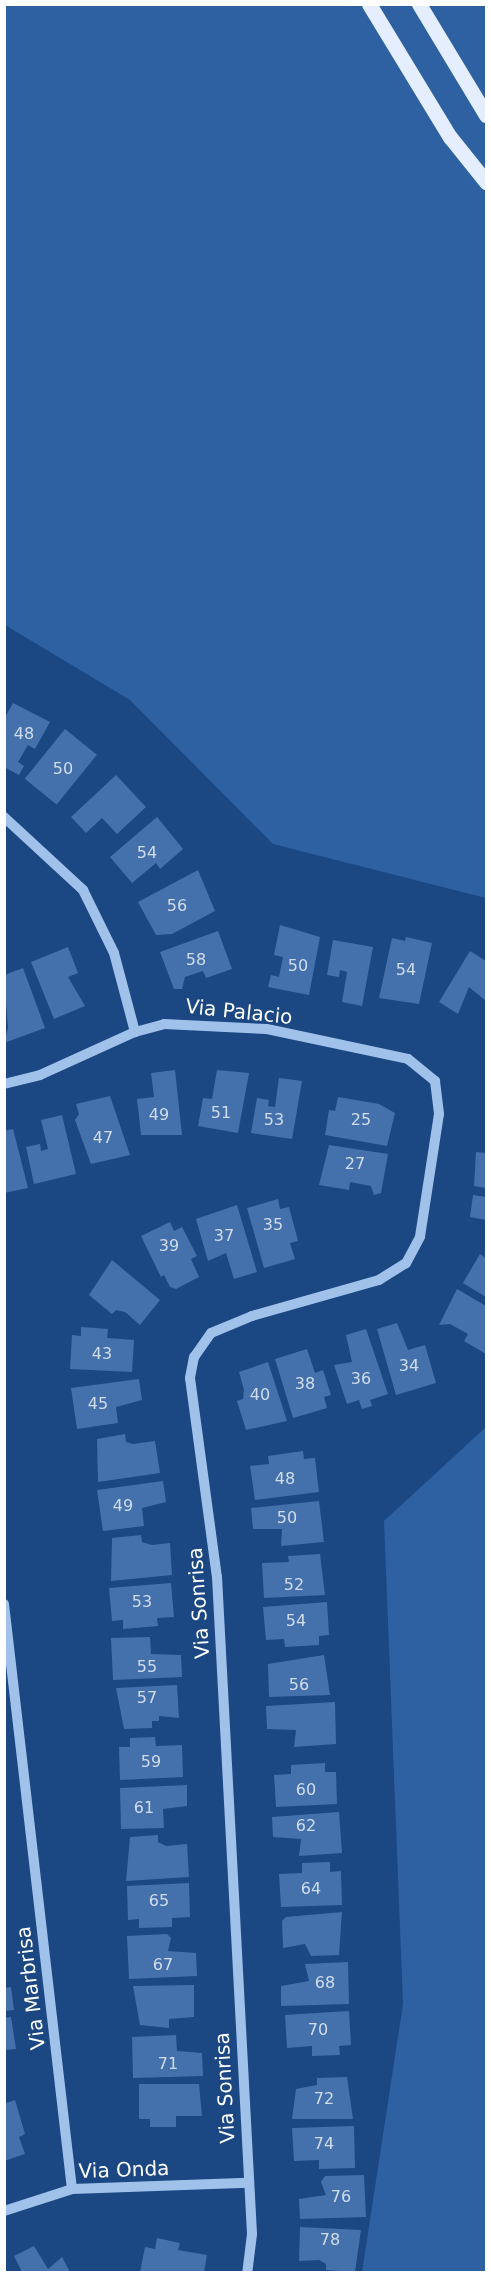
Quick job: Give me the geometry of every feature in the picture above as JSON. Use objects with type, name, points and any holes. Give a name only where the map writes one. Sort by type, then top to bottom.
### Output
[{"type":"main road","points":[[369,4],[450,137],[486,183]]},
{"type":"main road","points":[[419,4],[486,115]]},
{"type":"street","points":[[4,817],[83,890],[114,953],[135,1032]]},
{"type":"street","name":"Via Palacio","points":[[4,1084],[57,1068],[135,1032],[164,1024],[267,1029],[408,1059],[426,1069],[435,1081]]},
{"type":"street","name":"Via Sonrisa","points":[[247,2272],[252,2234],[218,1577],[190,1378],[194,1357],[211,1333],[252,1316],[379,1280],[406,1263],[420,1237],[437,1125],[435,1081]]},
{"type":"street","name":"Via Marbrisa","points":[[4,1605],[72,2189]]},
{"type":"street","name":"Via Onda","points":[[4,2211],[72,2189],[248,2183]]},
{"type":"shaded area","points":[[5,5],[486,5],[486,898],[273,844],[130,700],[5,625]]},
{"type":"shaded area","points":[[486,1427],[486,2272],[362,2272],[403,2004],[384,1521]]},
{"type":"building","points":[[13,703],[50,722],[35,749],[28,745],[18,762],[24,766],[19,775],[4,767],[4,719]]},
{"type":"building","points":[[65,729],[97,755],[57,805],[25,779]]},
{"type":"building","points":[[116,775],[146,807],[117,834],[102,818],[86,833],[71,817]]},
{"type":"building","points":[[157,817],[183,849],[160,869],[156,863],[132,883],[110,857]]},
{"type":"building","points":[[198,870],[215,911],[172,934],[156,935],[138,902]]},
{"type":"building","points":[[280,925],[320,937],[309,995],[268,987],[271,975],[279,977],[283,957],[274,955]]},
{"type":"building","points":[[218,931],[232,969],[206,978],[203,971],[185,977],[182,989],[174,989],[160,952]]},
{"type":"building","points":[[406,937],[432,943],[419,1004],[379,998],[392,938],[405,941]]},
{"type":"building","points":[[333,940],[373,947],[362,1006],[342,1002],[347,972],[340,970],[339,977],[327,975]]},
{"type":"building","points":[[68,947],[78,973],[68,977],[85,1006],[54,1019],[31,962]]},
{"type":"building","points":[[470,951],[486,961],[486,1001],[469,987],[458,1014],[439,1002]]},
{"type":"building","points":[[23,968],[45,1028],[4,1043],[8,1028],[4,975]]},
{"type":"building","points":[[175,1070],[182,1135],[141,1135],[137,1099],[154,1097],[151,1073]]},
{"type":"building","points":[[217,1070],[249,1073],[238,1133],[198,1126],[203,1098],[212,1099]]},
{"type":"building","points":[[279,1078],[302,1081],[292,1139],[251,1133],[257,1098],[269,1100],[268,1106],[275,1107]]},
{"type":"building","points":[[110,1096],[130,1155],[91,1164],[75,1120],[79,1114],[76,1104]]},
{"type":"building","points":[[338,1097],[379,1104],[395,1113],[387,1146],[325,1135],[329,1110],[335,1111]]},
{"type":"building","points":[[62,1115],[76,1174],[34,1184],[26,1147],[40,1144],[41,1151],[48,1149],[41,1120]]},
{"type":"building","points":[[13,1129],[28,1188],[4,1193],[4,1131]]},
{"type":"building","points":[[329,1145],[388,1154],[381,1193],[374,1195],[371,1186],[350,1182],[349,1190],[319,1185]]},
{"type":"building","points":[[476,1152],[486,1153],[486,1188],[474,1186]]},
{"type":"building","points":[[473,1195],[486,1197],[486,1220],[470,1217]]},
{"type":"building","points":[[278,1199],[280,1209],[289,1207],[298,1241],[290,1243],[295,1259],[264,1268],[247,1208]]},
{"type":"building","points":[[237,1205],[257,1272],[234,1279],[226,1253],[208,1261],[196,1219]]},
{"type":"building","points":[[170,1222],[174,1231],[182,1227],[197,1256],[191,1259],[199,1277],[176,1289],[170,1287],[164,1275],[161,1277],[141,1236]]},
{"type":"building","points":[[480,1254],[486,1258],[486,1297],[463,1283]]},
{"type":"building","points":[[112,1260],[160,1300],[140,1325],[125,1312],[116,1310],[112,1314],[89,1295]]},
{"type":"building","points":[[457,1289],[486,1306],[486,1354],[464,1341],[468,1334],[450,1324],[439,1325]]},
{"type":"building","points":[[397,1323],[408,1350],[425,1345],[436,1383],[396,1395],[377,1329]]},
{"type":"building","points":[[81,1327],[108,1329],[107,1338],[134,1340],[132,1372],[70,1369],[72,1335],[81,1336]]},
{"type":"building","points":[[366,1329],[388,1394],[370,1400],[372,1406],[362,1409],[359,1400],[347,1404],[334,1365],[352,1362],[346,1335]]},
{"type":"building","points":[[307,1349],[315,1373],[323,1370],[331,1395],[324,1397],[327,1408],[293,1418],[275,1359]]},
{"type":"building","points":[[268,1362],[287,1421],[246,1430],[237,1401],[243,1399],[244,1390],[239,1372]]},
{"type":"building","points":[[139,1379],[142,1400],[116,1407],[118,1423],[77,1429],[71,1388]]},
{"type":"building","points":[[125,1434],[126,1442],[133,1444],[155,1441],[160,1473],[98,1482],[97,1439]]},
{"type":"building","points":[[303,1451],[304,1459],[315,1458],[319,1492],[255,1500],[250,1466],[269,1464],[268,1456]]},
{"type":"building","points":[[163,1481],[166,1502],[142,1508],[144,1526],[103,1531],[97,1490]]},
{"type":"building","points":[[319,1501],[324,1542],[281,1546],[282,1529],[253,1529],[251,1508]]},
{"type":"building","points":[[141,1535],[142,1542],[152,1545],[170,1543],[172,1575],[111,1581],[112,1538]]},
{"type":"building","points":[[320,1554],[325,1595],[264,1598],[262,1563],[289,1562],[288,1556]]},
{"type":"building","points":[[171,1583],[174,1617],[157,1618],[158,1626],[123,1629],[123,1620],[112,1621],[109,1588]]},
{"type":"building","points":[[327,1602],[329,1635],[319,1636],[319,1645],[285,1647],[284,1639],[266,1640],[263,1607]]},
{"type":"building","points":[[150,1637],[151,1654],[181,1655],[182,1677],[113,1680],[111,1638]]},
{"type":"building","points":[[324,1655],[330,1695],[269,1697],[268,1664]]},
{"type":"building","points":[[177,1685],[179,1718],[159,1716],[159,1721],[152,1721],[152,1728],[124,1729],[116,1688]]},
{"type":"building","points":[[335,1702],[336,1744],[294,1747],[296,1730],[267,1729],[266,1706]]},
{"type":"building","points":[[155,1737],[156,1746],[182,1745],[183,1777],[120,1780],[119,1747],[130,1747],[130,1738]]},
{"type":"building","points":[[325,1763],[325,1772],[336,1772],[337,1804],[276,1807],[274,1775],[291,1774],[291,1765]]},
{"type":"building","points":[[187,1785],[187,1806],[163,1809],[164,1828],[121,1829],[120,1788]]},
{"type":"building","points":[[339,1812],[342,1853],[299,1856],[301,1839],[273,1837],[272,1817]]},
{"type":"building","points":[[158,1835],[158,1842],[166,1846],[187,1844],[189,1877],[126,1881],[130,1837]]},
{"type":"building","points":[[330,1862],[330,1872],[341,1871],[342,1905],[281,1907],[279,1874],[302,1873],[302,1863]]},
{"type":"building","points":[[189,1883],[190,1917],[172,1918],[172,1927],[139,1928],[139,1919],[128,1920],[127,1886]]},
{"type":"building","points":[[342,1912],[339,1955],[311,1956],[305,1944],[283,1948],[282,1921],[286,1917]]},
{"type":"building","points":[[167,1934],[171,1938],[168,1951],[196,1953],[197,1976],[129,1979],[127,1936]]},
{"type":"building","points":[[348,1962],[349,2004],[281,2006],[281,1986],[309,1981],[305,1964]]},
{"type":"building","points":[[194,1985],[194,2017],[169,2019],[169,2028],[140,2025],[133,1986]]},
{"type":"building","points":[[11,1987],[14,2010],[4,2011],[4,1988]]},
{"type":"building","points":[[349,2011],[351,2045],[339,2046],[340,2055],[312,2056],[312,2046],[287,2048],[285,2015]]},
{"type":"building","points":[[11,2017],[16,2049],[4,2050],[4,2018]]},
{"type":"building","points":[[176,2035],[177,2051],[202,2053],[203,2076],[133,2078],[132,2037]]},
{"type":"building","points":[[347,2077],[353,2119],[292,2119],[296,2089],[317,2085],[317,2078]]},
{"type":"building","points":[[139,2084],[199,2084],[202,2116],[176,2116],[176,2127],[150,2127],[150,2119],[139,2119]]},
{"type":"building","points":[[4,2098],[7,2103],[15,2100],[25,2134],[19,2137],[25,2154],[4,2161]]},
{"type":"building","points":[[354,2126],[355,2168],[319,2169],[319,2160],[294,2161],[292,2128]]},
{"type":"building","points":[[364,2175],[366,2217],[300,2219],[299,2199],[326,2195],[321,2182],[325,2176]]},
{"type":"building","points":[[300,2227],[361,2230],[355,2272],[326,2270],[326,2264],[319,2260],[299,2261]]},
{"type":"building","points":[[157,2238],[180,2243],[178,2250],[207,2255],[204,2272],[140,2272],[145,2247],[155,2249]]},
{"type":"building","points":[[34,2246],[48,2269],[62,2257],[70,2272],[22,2272],[14,2256]]}]
